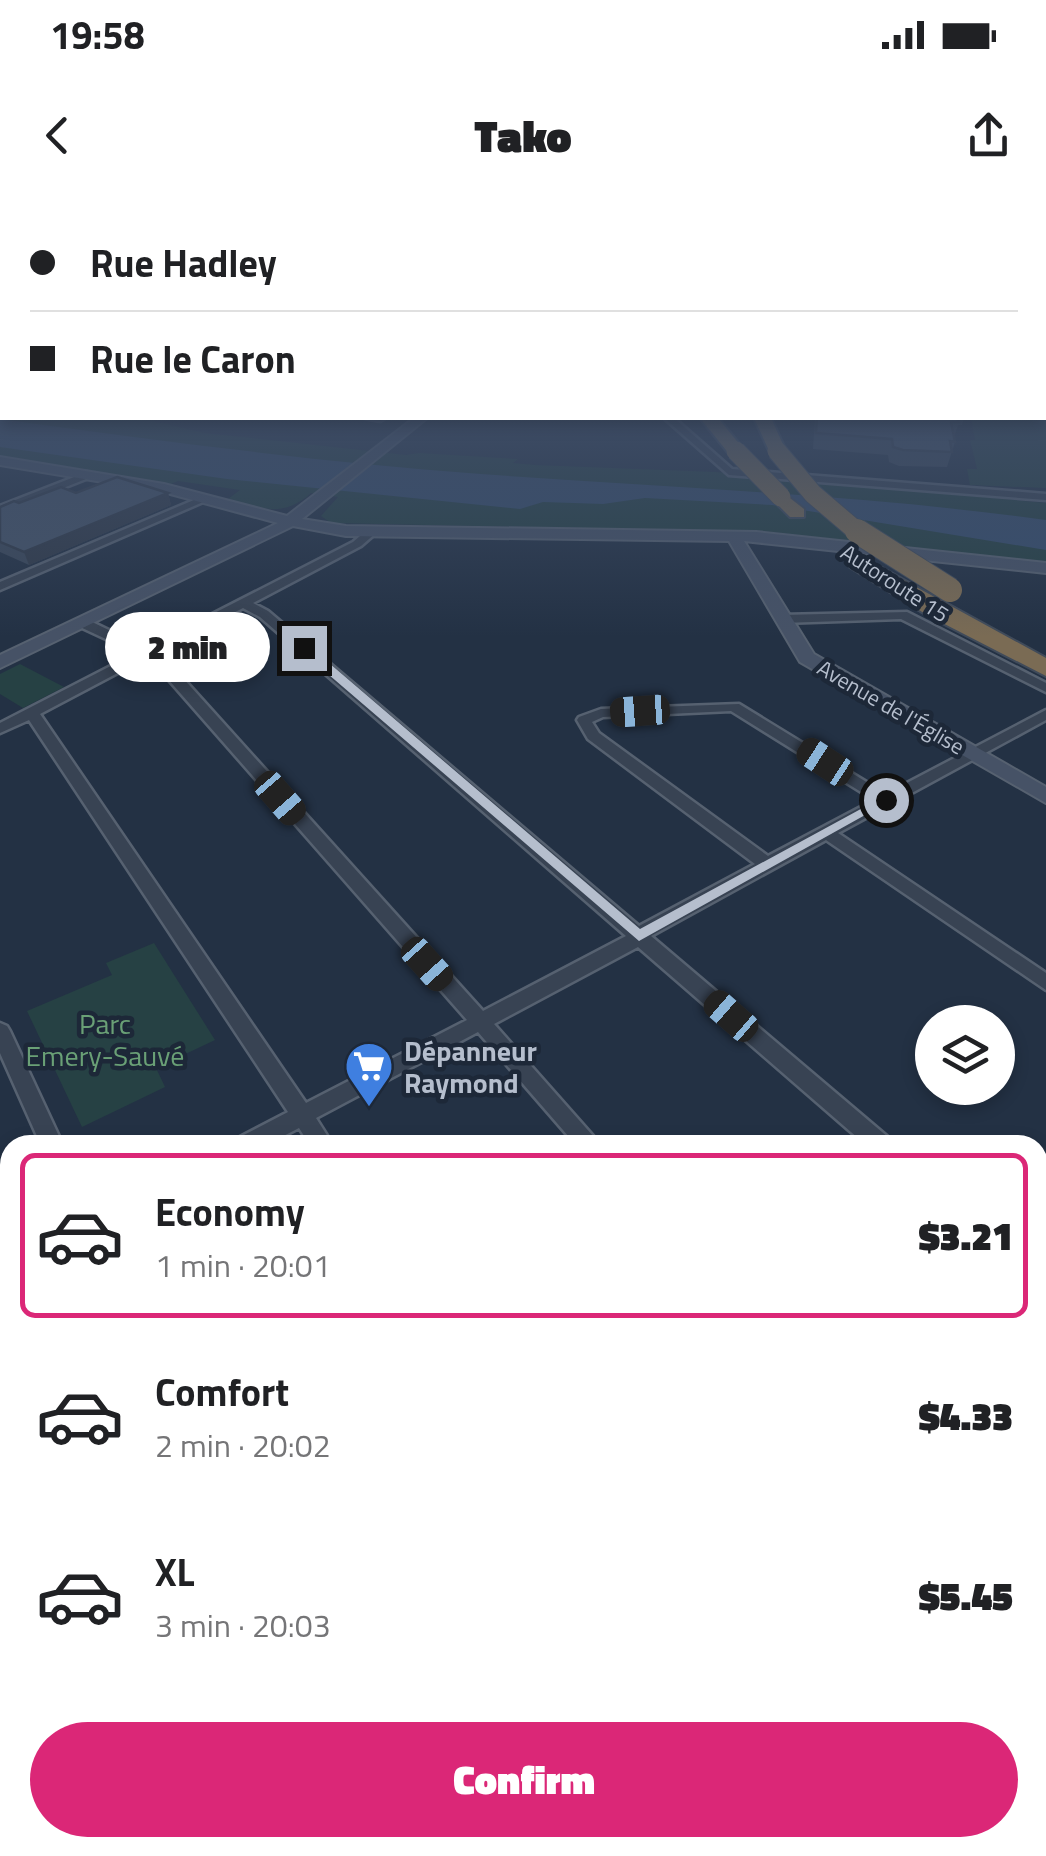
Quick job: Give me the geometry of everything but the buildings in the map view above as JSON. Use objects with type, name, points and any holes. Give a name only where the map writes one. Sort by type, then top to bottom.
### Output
[{"type":"highway","name":"Autoroute 15","points":[[771,482],[781,497],[822,534],[884,579],[966,628],[1046,668]]},
{"type":"highway","name":"Autoroute 15","points":[[803,482],[840,517],[912,567],[1004,619]]},
{"type":"main road","points":[[124,482],[204,498],[291,522],[371,532],[736,536],[1046,568]]},
{"type":"main road","points":[[0,662],[291,522],[342,482]]},
{"type":"main road","name":"Avenue de l'Église","points":[[736,536],[737,546],[812,662],[1046,796]]},
{"type":"street","points":[[0,510],[69,482]]},
{"type":"street","points":[[865,482],[1046,496]]},
{"type":"street","points":[[0,586],[204,498]]},
{"type":"street","points":[[0,730],[364,541],[371,532]]},
{"type":"street","points":[[243,603],[264,614],[868,1135]]},
{"type":"street","points":[[782,619],[903,615],[1046,688]]},
{"type":"street","points":[[83,623],[158,659],[581,1135]]},
{"type":"street","points":[[767,864],[594,736],[584,720],[601,713],[734,706],[886,800]]},
{"type":"street","points":[[32,713],[315,1135]]},
{"type":"street","points":[[265,1135],[1046,714]]},
{"type":"street","points":[[827,833],[1046,984]]},
{"type":"street","points":[[0,1031],[47,1135]]},
{"type":"green space","points":[[187,482],[825,482],[1046,503],[1046,564],[772,532],[331,523],[321,516],[338,497],[311,493],[291,506],[271,509],[228,499],[240,490]]},
{"type":"green space","points":[[1046,482],[1046,488],[970,485]]},
{"type":"green space","points":[[20,664],[64,687],[23,708],[0,694],[0,674]]},
{"type":"green space","name":"Parc Emery-Sauvé","points":[[154,943],[215,1040],[156,1068],[165,1087],[82,1127],[27,1011],[112,975],[106,963]]},
{"type":"water","points":[[259,482],[603,482],[834,498],[1046,520],[1046,550],[772,505],[645,498],[603,504],[543,502],[520,509]]},
{"type":"place","name":"Dépanneur Raymond","points":[[369,1108]]},
{"type":"route","points":[[304,648],[639,936],[886,800]]}]
